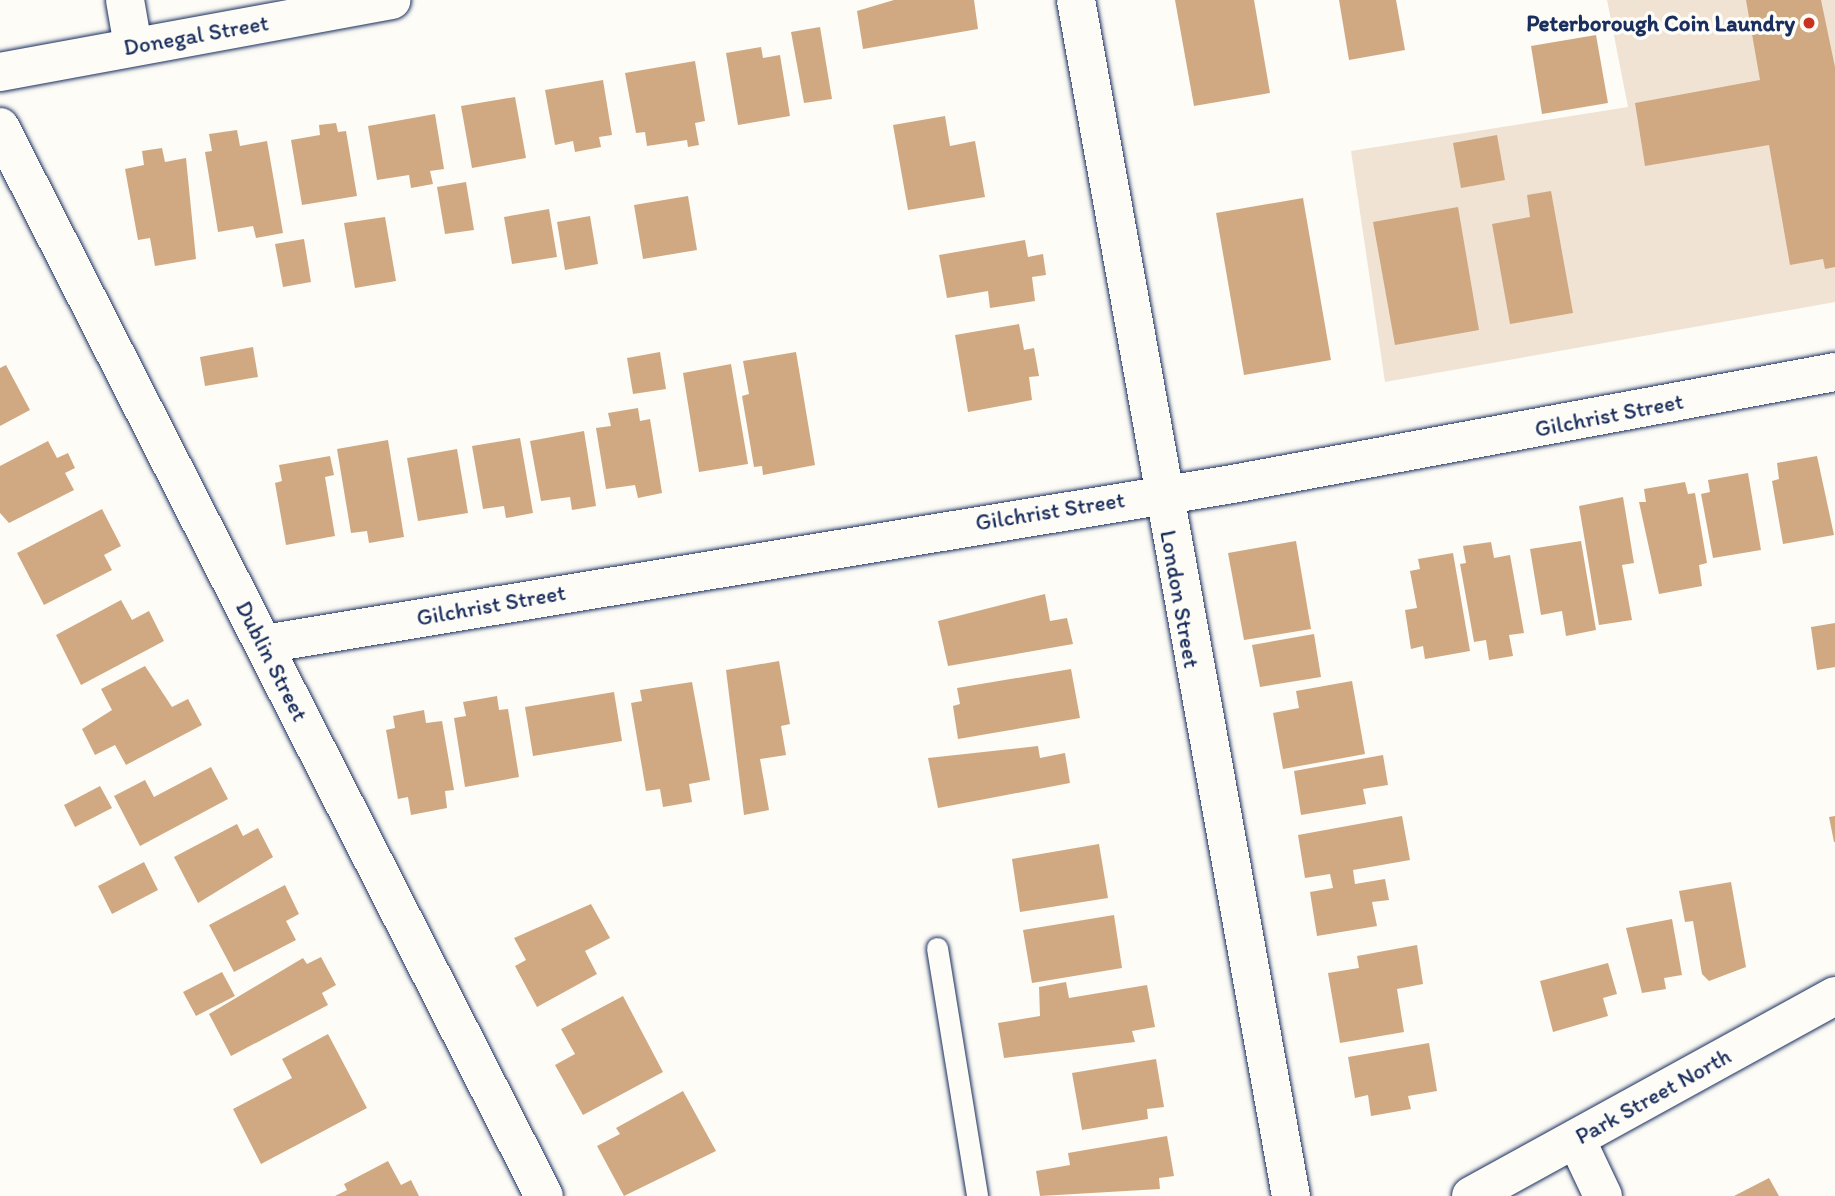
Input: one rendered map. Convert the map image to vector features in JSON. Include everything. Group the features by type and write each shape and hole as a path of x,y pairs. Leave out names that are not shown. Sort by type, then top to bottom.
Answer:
{"street":[{"path":"125,0 133,46"},
{"name":"Donegal Street","path":"0,72 391,0"},
{"name":"London Street","path":"1076,0 1161,496 1291,1196"},
{"name":"Dublin Street","path":"0,127 544,1196"},
{"name":"Gilchrist Street","path":"264,644 1161,496 1835,373"},
{"name":"Park Street North","path":"1471,1196 1835,996"},
{"path":"1576,1139 1603,1196"}],"lane":[{"path":"937,948 977,1196"}],"shaded area":[{"path":"1607,0 1835,0 1835,302 1385,382 1351,151 1628,107"}],"building":[{"path":"894,0 974,0 978,29 863,49 857,11"},
{"path":"1175,0 1254,0 1270,93 1194,106"},
{"path":"1339,0 1396,0 1405,50 1349,60"},
{"path":"1746,0 1821,0 1835,67 1835,267 1825,269 1823,259 1790,265 1769,145 1645,166 1635,103 1760,80"},
{"path":"820,27 832,99 804,103 791,32"},
{"path":"1596,35 1608,103 1542,114 1531,46"},
{"path":"761,47 763,58 780,55 790,116 738,125 726,53"},
{"path":"695,61 705,121 695,123 699,145 688,147 687,140 647,146 645,132 636,133 625,73"},
{"path":"603,80 612,135 599,137 601,147 575,152 573,141 555,145 545,90"},
{"path":"515,97 526,158 472,168 461,106"},
{"path":"435,114 444,169 430,171 433,184 411,188 409,175 377,180 368,126"},
{"path":"945,116 950,146 975,141 985,197 908,210 893,125"},
{"path":"336,123 338,132 346,131 357,196 302,205 291,140 320,135 319,125"},
{"path":"237,130 240,146 267,141 283,233 256,238 253,226 218,232 205,152 212,151 209,134"},
{"path":"1497,135 1505,180 1461,188 1453,143"},
{"path":"162,148 165,162 186,158 196,259 155,266 150,238 138,240 125,169 144,165 142,151"},
{"path":"466,182 474,230 445,234 437,187"},
{"path":"1551,191 1573,313 1510,324 1492,224 1530,217 1527,195"},
{"path":"688,196 697,250 643,259 634,205"},
{"path":"1303,198 1331,360 1244,375 1216,213"},
{"path":"1458,207 1479,330 1395,345 1373,222"},
{"path":"549,209 557,257 512,264 504,217"},
{"path":"590,216 598,264 565,270 557,222"},
{"path":"385,217 396,281 355,288 344,223"},
{"path":"304,239 311,282 283,287 275,244"},
{"path":"1025,240 1028,257 1043,254 1046,275 1032,277 1035,301 990,308 988,291 947,298 939,255"},
{"path":"1019,324 1024,350 1034,348 1039,376 1029,377 1032,400 968,412 955,335"},
{"path":"253,347 258,377 205,386 200,357"},
{"path":"660,352 666,389 633,394 627,358"},
{"path":"796,352 815,465 763,475 762,466 754,467 742,396 749,394 743,361"},
{"path":"731,364 748,464 699,472 683,373"},
{"path":"6,365 30,410 0,426 0,368"},
{"path":"638,408 640,421 650,419 662,493 638,498 635,485 606,489 596,428 611,426 608,413"},
{"path":"584,431 596,506 572,510 570,497 541,501 530,441"},
{"path":"520,438 533,513 506,518 504,506 483,509 472,446"},
{"path":"388,440 404,537 369,543 367,531 351,533 337,449"},
{"path":"48,441 57,458 68,453 75,468 65,473 74,490 9,523 0,513 0,466"},
{"path":"457,449 468,513 418,521 407,458"},
{"path":"330,456 334,475 325,477 335,536 286,545 275,483 282,481 279,465"},
{"path":"1817,456 1834,535 1783,544 1772,481 1779,479 1777,463"},
{"path":"1748,473 1761,550 1713,558 1701,494 1710,492 1708,480"},
{"path":"1685,482 1688,494 1695,493 1707,563 1699,565 1702,586 1659,594 1639,502 1646,502 1644,489"},
{"path":"1623,497 1634,563 1622,565 1632,620 1599,625 1579,506"},
{"path":"102,509 121,546 104,555 112,570 44,605 17,553"},
{"path":"1296,541 1311,629 1244,640 1228,553"},
{"path":"1581,541 1596,630 1566,636 1562,611 1541,615 1530,549"},
{"path":"1491,542 1494,558 1510,555 1524,633 1509,635 1513,656 1489,660 1486,640 1474,642 1460,564 1466,563 1463,546"},
{"path":"1453,553 1470,651 1425,659 1423,646 1411,649 1405,610 1417,608 1410,571 1420,569 1418,559"},
{"path":"1045,594 1050,621 1067,618 1073,644 948,666 938,621"},
{"path":"121,600 132,620 149,611 164,641 81,685 56,635"},
{"path":"1835,623 1835,667 1817,670 1811,627"},
{"path":"1314,634 1321,677 1260,687 1252,645"},
{"path":"779,661 790,724 781,726 786,755 760,759 769,810 744,815 726,670"},
{"path":"145,666 172,707 188,699 202,725 126,765 115,745 95,755 82,729 112,710 101,689"},
{"path":"1071,669 1080,718 958,739 953,706 960,704 957,688"},
{"path":"1352,681 1365,754 1283,769 1273,713 1299,708 1296,691"},
{"path":"692,682 710,780 689,784 692,802 663,807 660,789 646,791 631,703 642,701 640,690"},
{"path":"614,692 622,741 533,756 525,707"},
{"path":"497,696 499,710 508,709 519,777 465,787 454,718 466,716 463,702"},
{"path":"424,710 426,723 442,721 454,790 445,791 447,808 411,815 408,797 398,799 386,730 395,728 393,716"},
{"path":"1038,746 1040,758 1065,753 1070,783 938,808 928,758"},
{"path":"1383,755 1388,785 1363,789 1366,804 1301,815 1294,771"},
{"path":"211,767 228,799 140,846 114,796 145,780 154,797"},
{"path":"100,786 112,808 75,827 64,805"},
{"path":"1402,816 1410,860 1353,870 1355,884 1385,879 1389,900 1372,902 1377,926 1317,936 1310,892 1333,888 1330,874 1305,878 1298,835"},
{"path":"1835,816 1835,842 1834,842 1829,817"},
{"path":"237,824 243,836 258,828 273,857 198,903 174,857"},
{"path":"1099,844 1108,898 1020,912 1012,859"},
{"path":"144,862 158,890 112,914 98,886"},
{"path":"1731,882 1746,967 1709,981 1702,974 1693,921 1685,922 1679,891"},
{"path":"285,885 299,914 286,921 296,940 234,972 209,925"},
{"path":"591,904 610,938 585,951 597,974 537,1007 515,966 526,960 514,938"},
{"path":"1114,915 1122,968 1032,983 1023,930"},
{"path":"1672,919 1682,975 1664,978 1666,989 1642,993 1626,928"},
{"path":"1417,945 1423,984 1397,989 1404,1032 1340,1043 1328,973 1359,968 1357,956"},
{"path":"321,957 336,985 322,993 328,1005 231,1056 209,1014 303,958 307,964"},
{"path":"1608,963 1617,994 1603,998 1608,1016 1553,1032 1540,981"},
{"path":"222,972 235,996 196,1016 183,992"},
{"path":"1066,982 1069,998 1147,985 1155,1027 1132,1031 1135,1042 1004,1058 998,1023 1040,1016 1039,987"},
{"path":"623,996 663,1072 583,1115 555,1065 575,1054 561,1029"},
{"path":"328,1034 367,1108 261,1164 233,1109 292,1078 282,1059"},
{"path":"1429,1043 1437,1091 1408,1096 1411,1109 1371,1116 1368,1095 1355,1098 1348,1057"},
{"path":"1156,1059 1164,1107 1147,1109 1148,1119 1082,1130 1072,1073"},
{"path":"683,1091 716,1151 624,1196 597,1146 620,1134 616,1128"},
{"path":"1167,1136 1174,1176 1159,1178 1160,1189 1040,1196 1036,1171 1070,1165 1068,1153"},
{"path":"388,1161 401,1185 411,1180 419,1196 335,1196 347,1190 344,1184"},
{"path":"1769,1178 1779,1196 1734,1196"}],"place":[{"name":"Peterborough Coin Laundry","path":"1809,23"}]}
